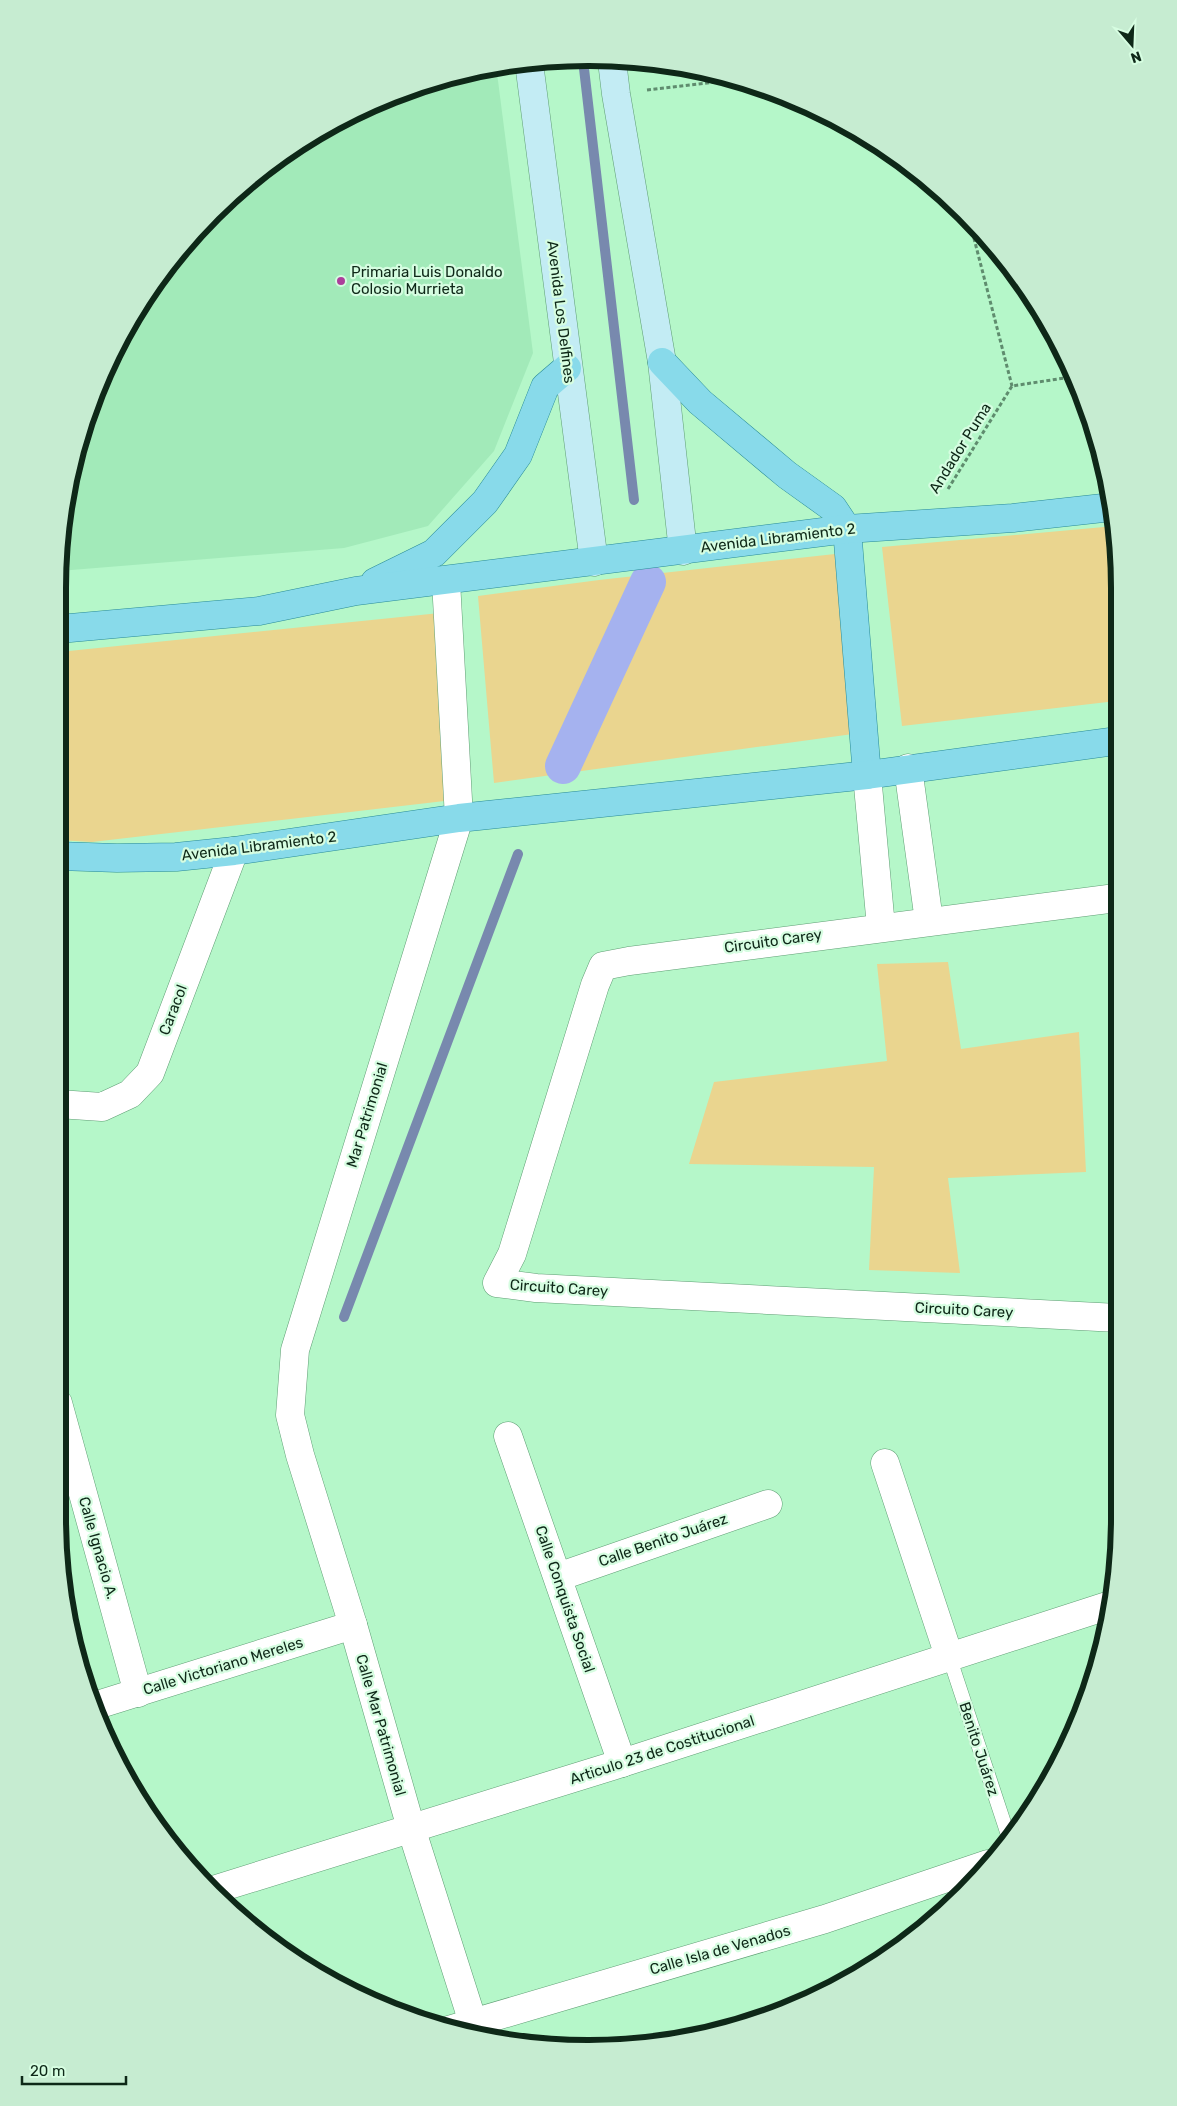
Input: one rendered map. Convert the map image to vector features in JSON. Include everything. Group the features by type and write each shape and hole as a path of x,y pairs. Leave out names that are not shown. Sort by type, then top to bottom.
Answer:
{"main road":[{"path":"662,362 700,402 787,475 834,508 847,529 867,775"},
{"path":"356,591 434,553 485,502 518,455 545,387 567,368"},
{"name":"Avenida Libramiento 2","path":"66,628 259,611 356,591 847,529 1013,518 1104,508"},
{"name":"Avenida Libramiento 2","path":"66,856 176,857 234,851 459,818 867,775 1111,741"}],"street":[{"path":"613,67 662,362 683,551"},
{"name":"Avenida Los Delfines","path":"531,70 567,368 594,562"},
{"path":"446,580 459,818"},
{"path":"908,768 929,922"},
{"path":"867,775 882,927 1111,899"},
{"name":"Mar Patrimonial","path":"290,1415 295,1350 459,818"},
{"name":"Caracol","path":"66,1104 102,1106 130,1094 150,1073 234,851"},
{"name":"Circuito Carey","path":"882,927 604,966 595,985 512,1254 497,1284 536,1288 1111,1318"},
{"name":"Calle Mar Patrimonial","path":"290,1415 300,1455 353,1625 466,2025"},
{"name":"Calle Ignacio A.","path":"66,1432 138,1693"},
{"name":"Calle Conquista Social","path":"508,1436 622,1763"},
{"path":"885,1463 949,1656"},
{"name":"Calle Benito Juárez","path":"558,1577 768,1504"},
{"name":"Articulo 23 de Costitucional","path":"220,1888 622,1763 1103,1607"},
{"name":"Calle Victoriano Mereles","path":"101,1704 353,1625"},
{"name":"Calle Isla de Venados","path":"474,2027 825,1919 975,1868"}],"lane":[{"name":"Benito Juárez","path":"949,1656 1006,1830"}],"path":[{"path":"616,94 716,82"},
{"path":"973,236 1012,386 1066,378"},
{"name":"Andador Puma","path":"927,523 1012,386"}],"shaded area":[{"name":"Primaria Luis Donaldo Colosio Murrieta","path":"497,74 533,353 494,451 428,526 344,548 67,570 76,487 84,453 106,389 136,327 154,298 196,244 244,196 298,154 327,136 389,106 421,94 453,84"},
{"path":"1107,527 1111,588 1111,702 902,726 882,547"},
{"path":"835,554 860,733 494,783 478,596 599,580"},
{"path":"440,613 453,800 92,842 66,840 66,651"},
{"path":"948,962 961,1049 1079,1032 1086,1172 948,1178 960,1273 869,1270 874,1167 689,1164 714,1082 887,1061 877,964"}],"waterway":[{"path":"584,66 634,500"},
{"path":"563,766 648,582"},
{"path":"344,1317 518,854"}],"place":[{"name":"Primaria Luis Donaldo Colosio Murrieta","path":"341,281"}]}
